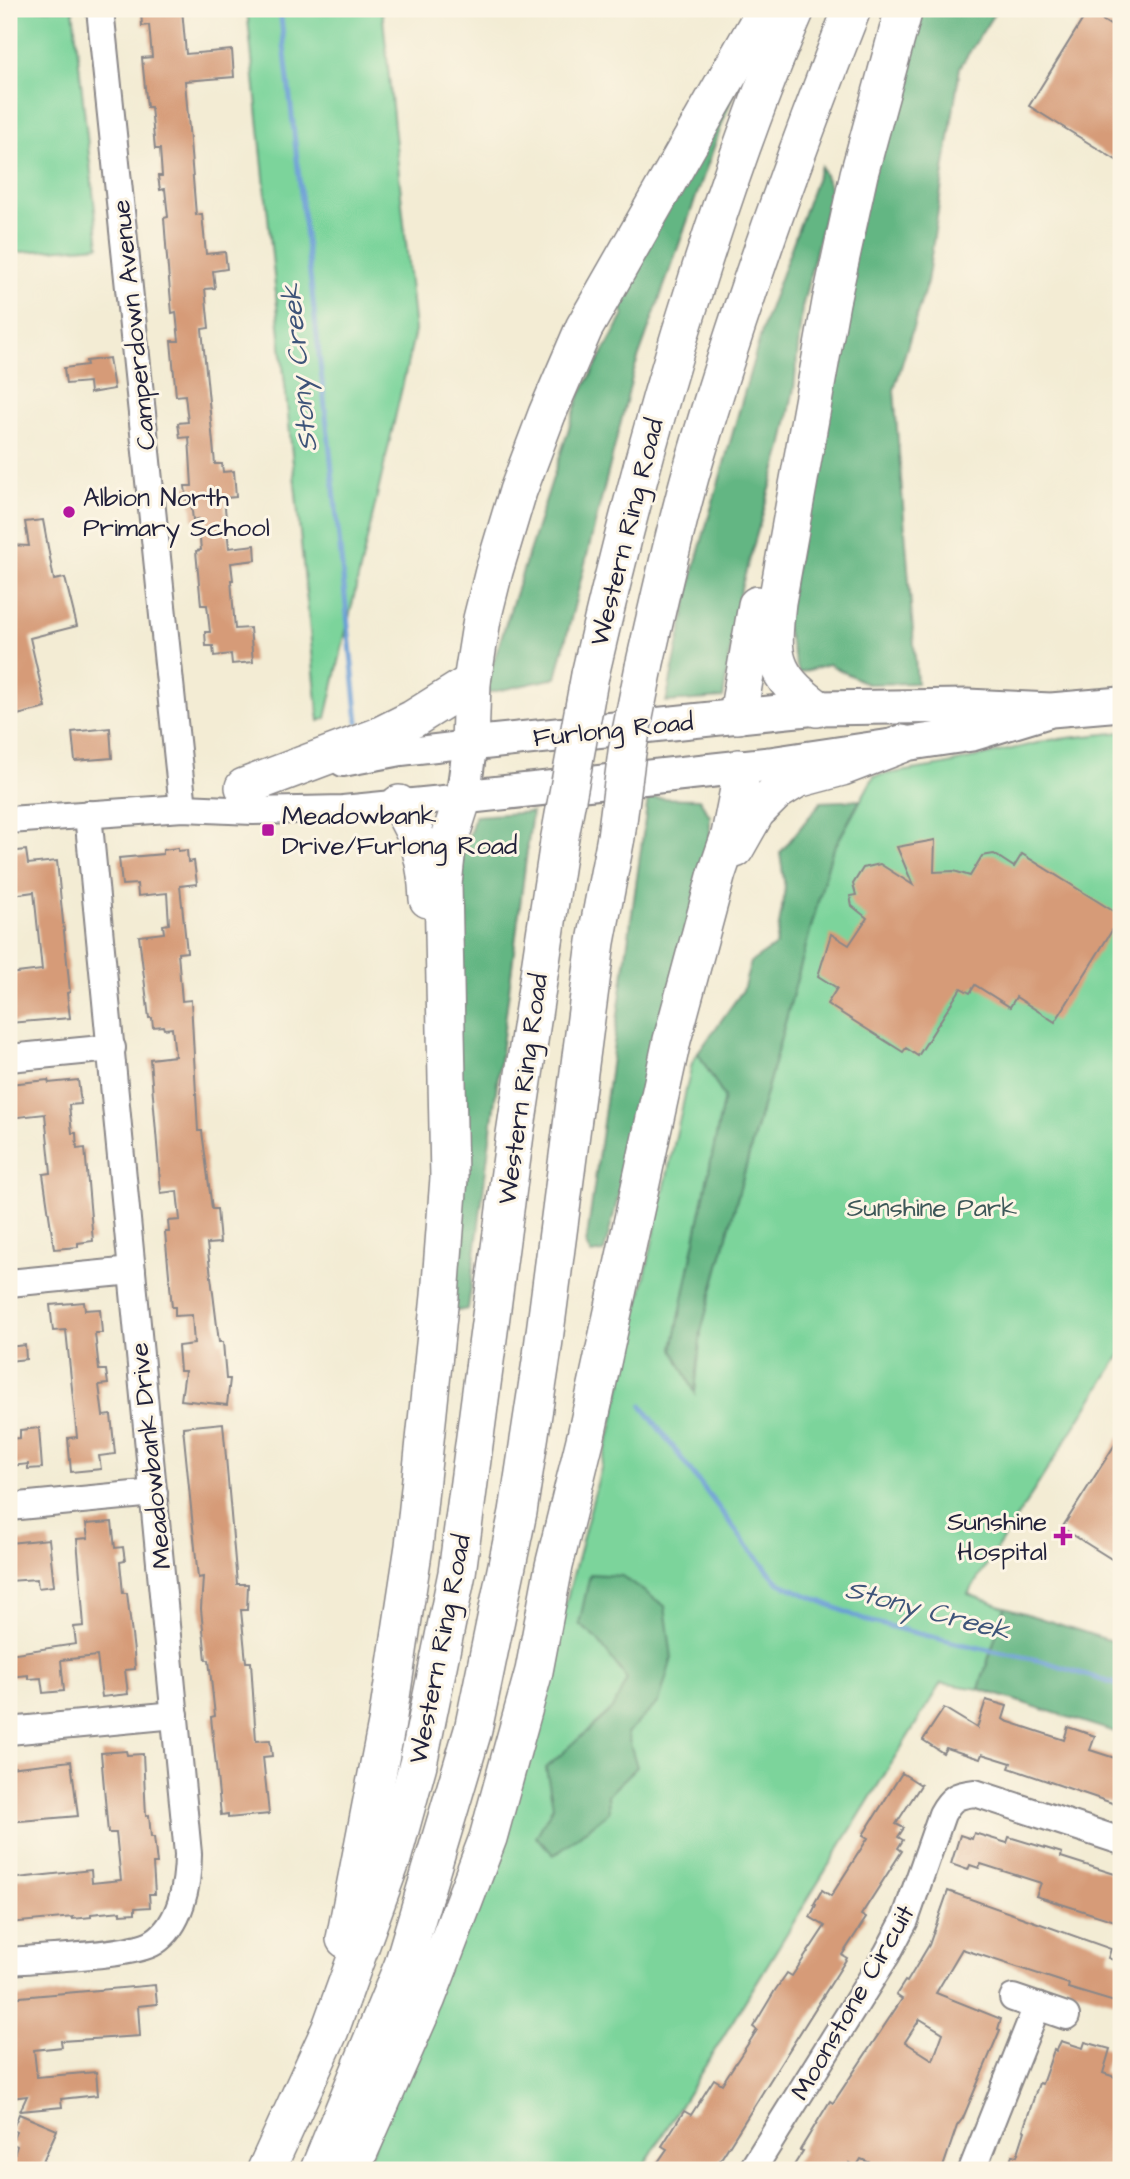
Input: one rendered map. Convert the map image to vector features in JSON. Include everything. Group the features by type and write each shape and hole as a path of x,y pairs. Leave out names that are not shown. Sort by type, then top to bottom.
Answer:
{"highway":[{"path":"470,744 472,682 491,583 518,491 547,414 578,341 766,9"},
{"name":"Western Ring Road","path":"267,2170 330,2030 392,1859 418,1764 457,1573 514,1134 559,842 590,675 623,531 673,355 745,137 796,9"},
{"name":"Western Ring Road","path":"319,2170 403,1965 473,1730 518,1512 542,1355 596,942 616,837 627,752 644,667 682,508 722,370 796,154 852,9"},
{"path":"817,708 801,696 783,676 775,656 773,641 777,602 831,302 859,174 904,9"},
{"path":"738,715 765,563 805,450"},
{"path":"244,787 377,737 413,719 472,682"},
{"path":"711,901 742,835 756,812 775,792 805,777 842,767 902,744"},
{"path":"351,2170 426,1998 488,1839 538,1658 554,1566 586,1436 669,1053 732,825 740,784 739,768"},
{"path":"330,2030 348,1914 387,1723 414,1546 440,1296 449,1178 443,884 447,847 463,796"},
{"path":"399,804 416,833 426,868 446,1084"}],"main road":[{"name":"Furlong Road","path":"470,744 817,708 967,706 1051,710 1121,704"},
{"name":"Furlong Road","path":"463,796 739,768 971,734 1051,710"},
{"path":"738,715 739,768"},
{"path":"463,796 470,744"}],"street":[{"name":"Camperdown Avenue","path":"100,9 183,808"},
{"name":"Furlong Road","path":"183,808 244,787 365,758 470,744"},
{"name":"Furlong Road","path":"9,820 183,808 297,811 399,804 463,796"},
{"name":"Meadowbank Drive","path":"9,1961 135,1950 154,1942 172,1922 184,1894 188,1874 88,814"},
{"path":"9,1058 112,1048"},
{"path":"9,1283 132,1271"},
{"path":"9,1507 154,1493"},
{"path":"9,1731 175,1715"},
{"name":"Moonstone Circuit","path":"752,2170 887,1954 905,1920 942,1814 950,1800 956,1795 975,1793 1121,1841"},
{"path":"972,2170 1025,2002 1066,2016"}],"green space":[{"path":"9,9 73,9 99,246 9,253"},
{"path":"247,9 382,9 415,331 326,718 319,721"},
{"path":"917,9 997,9 960,67 927,282 894,390 917,683 867,684 829,664 799,673 785,625 867,177"},
{"path":"742,69 634,370 556,678 483,694 579,397 624,315 616,298"},
{"path":"821,166 831,190 802,308 794,388 782,448 739,595 723,698 666,702 695,565 765,320"},
{"name":"Sunshine Park","path":"1121,732 1121,1354 968,1594 1005,1607 979,1689 941,1683 641,2170 365,2170 554,1648 611,1430 692,1063 698,1053 724,1097 673,1349 695,1391 701,1331 831,854 874,776 944,765 1050,740"},
{"path":"648,798 699,799 710,816 710,844 604,1252 591,1254 586,1245"},
{"path":"860,800 831,854 701,1331 695,1393 673,1349 724,1097 698,1053 743,990 751,962 776,945 785,888 780,853 821,802"},
{"path":"532,812 468,1309 458,1311 451,1306 454,886 475,816"},
{"path":"590,1574 622,1576 665,1606 672,1658 659,1702 627,1733 637,1767 608,1795 609,1812 554,1855 536,1837 553,1806 546,1768 613,1708 627,1679 596,1638 579,1624"},
{"path":"1005,1607 1121,1644 1121,1734 979,1689"}],"building":[{"path":"182,9 186,54 232,50 234,77 185,81 196,215 202,214 206,254 225,252 227,269 213,271 215,288 205,289 209,328 202,329 215,464 222,464 223,472 234,471 236,497 224,498 229,548 255,545 256,560 231,563 235,629 250,628 253,662 232,664 231,654 214,656 213,646 206,646 205,632 210,632 207,605 201,605 196,551 201,550 198,519 193,520 191,502 187,502 185,486 192,486 189,437 180,438 178,423 188,422 185,395 176,396 171,341 179,341 176,312 172,313 164,218 168,217 165,189 160,190 160,149 155,149 142,58 152,57 149,25 142,26 141,11"},
{"path":"1088,11 1121,32 1121,163 1029,106"},
{"path":"109,358 114,389 90,393 89,382 66,384 64,368"},
{"path":"43,520 54,580 65,578 77,626 30,638 46,708 9,717 9,545 29,546 25,522"},
{"path":"110,728 112,758 75,761 72,732"},
{"path":"935,840 934,872 954,871 970,876 982,856 994,854 1014,867 1022,854 1121,916 1055,1022 1016,997 1010,1007 975,985 970,993 961,988 918,1056 906,1048 903,1052 827,1004 837,988 818,976 831,934 849,945 867,918 852,906 850,896 856,895 853,884 863,868 880,864 913,885 897,847"},
{"path":"178,848 178,851 187,850 188,862 194,861 197,884 180,886 187,952 178,953 182,1001 191,1000 198,1131 202,1131 212,1209 217,1209 220,1243 207,1244 219,1342 223,1342 226,1379 230,1379 227,1405 181,1400 185,1371 180,1371 178,1346 194,1344 192,1315 175,1316 175,1307 172,1307 165,1232 169,1232 168,1221 180,1220 177,1191 161,1193 150,1059 175,1056 172,1028 153,1027 152,1018 149,1018 139,936 164,933 163,925 169,924 167,893 138,896 137,884 122,885 119,858 163,854 163,850"},
{"path":"26,850 28,864 57,861 70,992 67,993 70,1018 9,1023 9,974 42,970 34,892 12,895 9,852"},
{"path":"48,1080 49,1083 78,1080 81,1104 69,1105 77,1149 85,1148 93,1241 78,1243 78,1247 54,1249 43,1174 51,1173 45,1114 9,1118 9,1084"},
{"path":"84,1302 85,1310 100,1309 102,1333 95,1333 99,1370 106,1370 108,1384 99,1385 103,1416 111,1415 115,1454 99,1456 101,1469 71,1472 68,1438 77,1437 66,1330 53,1331 50,1305"},
{"path":"25,1345 26,1359 9,1361 9,1347"},
{"path":"223,1423 237,1584 248,1584 247,1610 241,1610 246,1662 251,1662 256,1741 270,1740 272,1756 263,1757 269,1814 228,1818 228,1814 221,1815 211,1717 215,1716 201,1609 203,1577 198,1578 183,1427"},
{"path":"39,1428 42,1468 28,1469 28,1464 11,1466 9,1439 20,1438 20,1430"},
{"path":"1121,1435 1121,1565 1062,1528"},
{"path":"112,1522 115,1548 123,1547 125,1561 120,1562 123,1593 127,1593 134,1652 135,1669 125,1670 128,1694 102,1697 97,1656 61,1660 64,1691 43,1693 41,1678 28,1679 28,1675 9,1677 9,1654 76,1644 74,1627 84,1626 77,1539 88,1538 86,1524"},
{"path":"49,1539 54,1586 38,1588 37,1579 9,1581 9,1543"},
{"path":"986,1700 1007,1706 1003,1719 1006,1721 1064,1740 1068,1727 1095,1736 1090,1750 1121,1760 1121,1806 1009,1768 1011,1763 982,1754 980,1759 946,1748 943,1753 923,1740 944,1708 977,1728"},
{"path":"126,1751 127,1755 143,1754 146,1816 149,1815 157,1864 153,1864 155,1894 149,1894 150,1907 135,1908 135,1913 121,1914 121,1911 73,1919 9,1923 9,1879 91,1870 92,1883 121,1880 116,1833 108,1833 101,1753"},
{"path":"71,1761 78,1816 9,1822 9,1768"},
{"path":"902,1773 921,1785 896,1824 904,1828 898,1837 903,1840 898,1848 902,1851 861,1915 866,1918 842,1955 847,1958 714,2170 664,2170 656,2165 667,2149 662,2146 684,2111 691,2115 714,2079 722,2084 757,2030 753,2027 774,1992 787,1973 792,1976 825,1926 810,1917 816,1905 814,1904 822,1890 831,1896 868,1838 863,1835"},
{"path":"974,1833 1007,1843 1009,1837 1062,1853 1061,1857 1121,1876 1121,1923 1036,1896 1041,1883 981,1864 979,1868 970,1865 968,1870 951,1864 960,1835 972,1839"},
{"path":"948,1891 1111,1949 1108,1958 1121,1963 1121,2004 1068,1988 1069,1984 962,1949 936,1993 1001,2019 1000,2030 963,2118 957,2126 942,2170 887,2170 861,2159 856,2167 850,2163 846,2170 791,2170 830,2101 833,2103 902,1999 896,1995 929,1945","holes":["920,2019 943,2033 933,2060 905,2042"]},
{"path":"155,1985 157,2004 138,2006 140,2036 61,2041 62,2047 34,2050 37,2077 96,2072 98,2095 61,2099 62,2107 20,2111 27,2096 11,2098 9,1998"},
{"path":"1061,2041 1083,2048 1085,2042 1110,2049 1103,2073 1121,2079 1121,2170 1007,2170 1012,2155 1017,2156 1039,2083 1042,2084 1054,2050 1056,2051"},
{"path":"19,2114 57,2130 39,2170 9,2170 17,2146 11,2143 16,2132 12,2130"}],"waterway":[{"name":"Stony Creek","path":"280,9 358,722"},
{"name":"Stony Creek","path":"642,1406 749,1548 779,1583 864,1620 1042,1661 1121,1686"}],"place":[{"name":"Albion North Primary School","path":"69,512"},
{"name":"Meadowbank Drive/Furlong Road","path":"268,830"},
{"name":"Sunshine Hospital","path":"1063,1536"}]}
